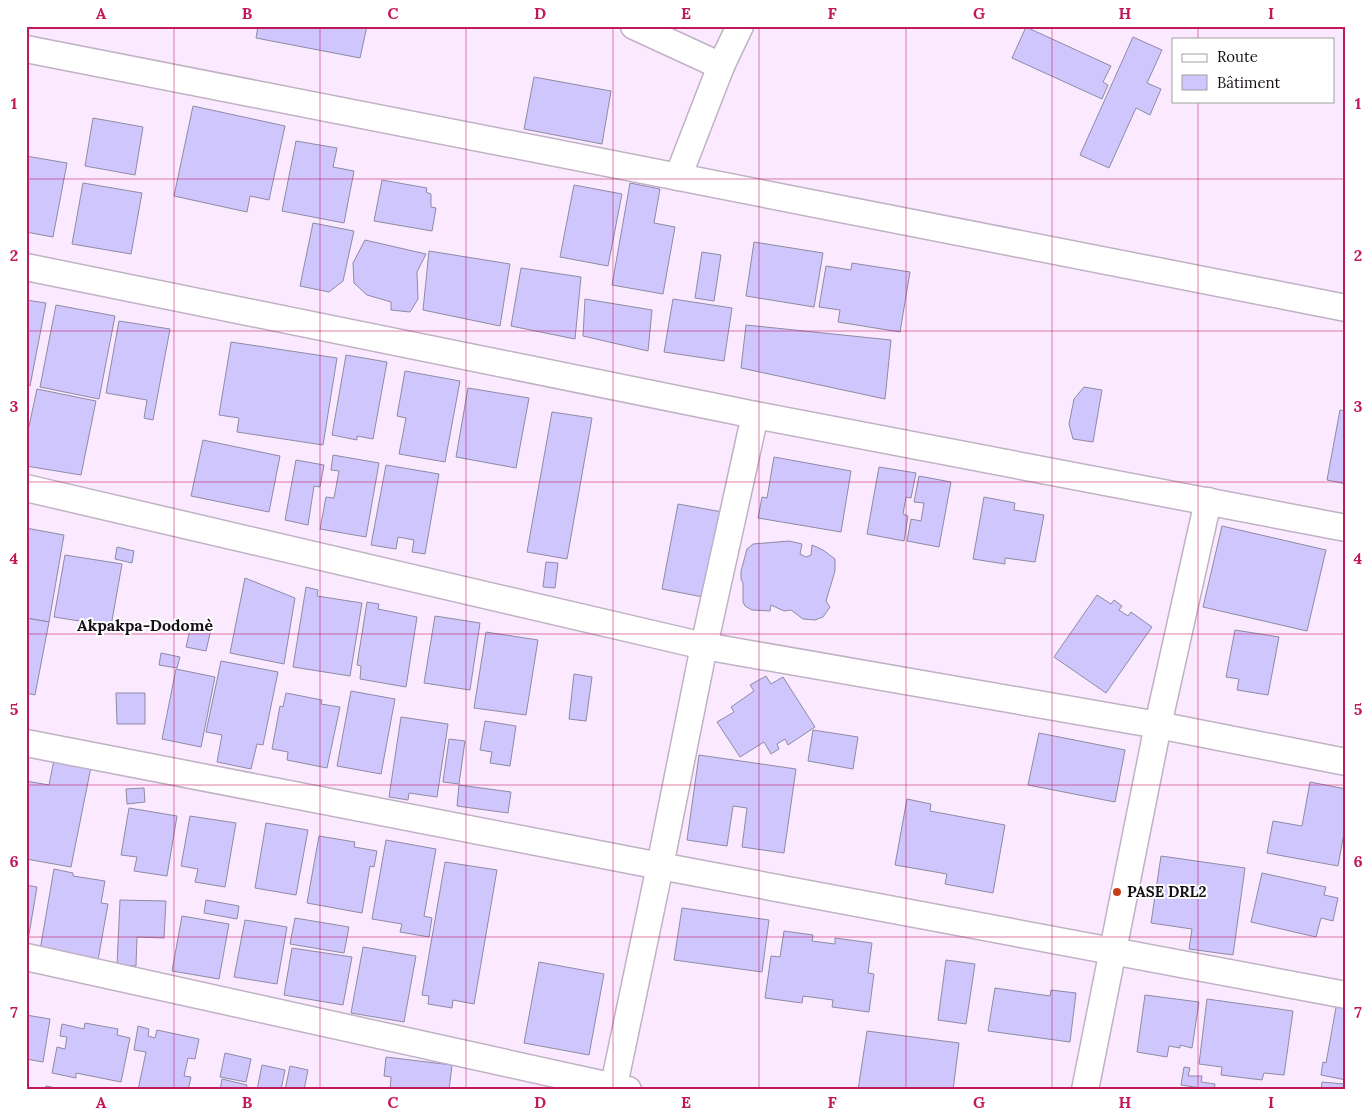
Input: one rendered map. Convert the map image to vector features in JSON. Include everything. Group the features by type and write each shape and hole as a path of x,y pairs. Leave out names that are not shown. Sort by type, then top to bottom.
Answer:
{"street":[{"path":"634,26 721,66"},
{"path":"678,177 721,66 740,26"},
{"path":"26,49 1346,308"},
{"path":"26,267 756,415 1346,528"},
{"path":"26,957 618,1089 704,646 756,415"},
{"path":"26,488 704,646 1158,724 1346,762"},
{"path":"1085,1090 1158,724 1208,501"},
{"path":"26,743 660,866 1346,995"}],"building":[{"path":"258,26 367,26 360,58 256,38"},
{"path":"1026,27 1111,66 1103,82 1108,85 1102,99 1012,58"},
{"path":"1133,37 1162,50 1147,83 1161,89 1150,115 1136,108 1109,168 1080,155"},
{"path":"534,77 611,91 602,144 524,129"},
{"path":"193,106 285,126 269,200 250,196 247,212 174,196"},
{"path":"93,118 143,127 135,175 85,166"},
{"path":"296,141 337,148 333,167 354,171 344,223 282,211"},
{"path":"26,156 67,163 53,237 26,232"},
{"path":"382,180 427,188 426,192 431,194 431,207 436,208 432,231 374,221"},
{"path":"83,183 142,193 131,254 72,244"},
{"path":"630,183 660,189 654,223 675,227 663,294 612,285"},
{"path":"574,185 622,194 608,266 560,257"},
{"path":"313,223 354,231 343,281 329,292 300,286"},
{"path":"365,240 426,254 417,272 418,299 410,312 391,310 391,302 367,295 354,283 353,263"},
{"path":"754,242 823,253 814,307 746,296"},
{"path":"429,251 510,264 500,326 423,310"},
{"path":"702,252 721,255 714,301 695,298"},
{"path":"852,263 910,272 900,332 838,322 840,310 819,307 826,266 851,270"},
{"path":"521,268 581,277 575,339 511,326"},
{"path":"585,299 652,310 648,351 583,336"},
{"path":"673,299 732,308 724,361 664,352"},
{"path":"26,300 46,303 30,386 26,385"},
{"path":"56,305 115,316 99,399 40,387"},
{"path":"119,321 170,329 153,420 144,418 147,400 106,393"},
{"path":"746,325 891,340 885,399 741,368"},
{"path":"231,342 337,358 323,445 237,432 239,418 219,415"},
{"path":"346,355 387,362 373,439 357,436 357,440 332,435"},
{"path":"405,371 460,381 445,462 399,454 406,418 397,416"},
{"path":"1084,387 1102,390 1093,442 1073,439 1069,424 1074,399"},
{"path":"468,388 529,398 516,468 456,457"},
{"path":"37,389 96,401 81,475 26,466 26,440"},
{"path":"1340,410 1346,411 1346,484 1327,480"},
{"path":"552,412 592,418 567,559 527,552"},
{"path":"203,440 280,456 269,512 191,496"},
{"path":"333,455 379,463 366,537 320,529 326,497 334,498 339,471 331,470"},
{"path":"774,457 851,471 841,532 758,518 762,497 767,498"},
{"path":"296,460 324,465 320,487 314,486 308,525 285,520"},
{"path":"386,465 439,474 425,554 412,552 414,540 398,537 396,549 371,545"},
{"path":"879,467 916,473 911,498 906,497 903,514 908,516 904,541 867,534"},
{"path":"919,476 951,482 939,547 907,541 911,519 921,521 924,503 914,502"},
{"path":"984,497 1015,503 1014,510 1044,515 1035,562 1005,558 1005,564 973,559"},
{"path":"678,504 728,513 713,599 662,589"},
{"path":"1222,526 1326,550 1307,631 1203,607"},
{"path":"26,528 64,535 49,622 26,618"},
{"path":"789,541 802,544 800,554 806,557 811,555 812,545 835,559 835,571 826,601 830,607 823,617 815,620 803,619 791,610 784,611 771,605 770,611 752,610 745,606 743,602 741,571 747,549 753,544"},
{"path":"117,547 134,551 132,563 115,559"},
{"path":"65,555 122,564 111,626 54,617"},
{"path":"546,562 558,563 555,588 543,587"},
{"path":"245,578 295,598 284,664 230,653"},
{"path":"306,587 318,590 317,596 362,603 350,676 293,667"},
{"path":"1097,595 1111,604 1114,600 1122,606 1119,610 1128,616 1131,612 1152,627 1106,693 1054,657"},
{"path":"367,602 379,604 378,609 417,617 406,687 360,679 361,666 357,665"},
{"path":"435,616 480,623 470,690 424,683"},
{"path":"26,618 49,622 35,695 26,693"},
{"path":"192,621 212,625 206,651 186,647"},
{"path":"1235,630 1279,637 1268,695 1237,690 1239,679 1226,677"},
{"path":"486,632 538,640 526,715 474,708"},
{"path":"161,653 180,657 177,668 159,665"},
{"path":"221,661 278,672 263,745 257,744 251,769 217,762 222,735 206,732"},
{"path":"176,669 215,677 201,747 162,739"},
{"path":"574,674 592,677 586,721 569,719"},
{"path":"766,676 771,684 783,677 815,727 788,745 785,739 777,744 779,749 771,754 764,742 740,757 717,722 734,712 731,707 754,691 750,685"},
{"path":"351,691 395,699 381,774 337,766"},
{"path":"116,693 145,693 145,724 117,724"},
{"path":"286,693 322,700 321,704 340,707 327,768 287,760 288,752 272,749 280,706 283,707"},
{"path":"401,717 448,724 437,797 409,793 408,800 389,797"},
{"path":"485,721 516,726 510,766 490,763 492,752 480,750"},
{"path":"813,730 858,737 853,769 808,761"},
{"path":"1039,733 1125,750 1115,802 1028,785"},
{"path":"449,739 465,741 459,784 443,782"},
{"path":"699,755 796,769 784,853 742,847 747,808 733,806 727,846 687,840"},
{"path":"54,760 91,767 71,867 26,859 26,781 49,785"},
{"path":"1310,782 1346,789 1346,822 1338,866 1267,853 1273,821 1302,826"},
{"path":"459,785 511,792 508,813 457,806"},
{"path":"144,788 145,802 127,804 126,789"},
{"path":"907,799 931,804 930,811 1005,825 993,893 945,884 947,874 895,865"},
{"path":"129,808 177,816 167,876 134,871 137,857 121,855"},
{"path":"190,816 236,823 225,887 195,882 198,869 181,866"},
{"path":"266,823 308,830 296,895 255,888"},
{"path":"319,836 355,842 354,847 377,851 374,867 370,866 362,913 307,903"},
{"path":"386,840 436,849 424,916 432,918 429,937 400,932 402,924 372,919"},
{"path":"1161,856 1245,868 1233,955 1189,949 1192,929 1151,923"},
{"path":"445,862 497,870 474,1004 453,1000 452,1008 428,1004 429,996 422,995"},
{"path":"54,869 73,873 73,876 105,881 101,903 108,904 98,960 40,950"},
{"path":"1262,873 1326,887 1324,895 1338,898 1333,921 1321,918 1316,937 1251,922"},
{"path":"26,885 37,887 27,946 26,946"},
{"path":"120,900 166,901 164,938 137,937 136,966 117,965"},
{"path":"206,900 239,906 237,919 204,913"},
{"path":"682,908 769,920 762,972 674,960"},
{"path":"182,916 229,924 219,979 172,971"},
{"path":"295,918 349,927 344,953 290,944"},
{"path":"245,920 287,927 277,984 234,977"},
{"path":"784,931 813,935 812,941 835,944 835,938 872,943 868,973 874,974 869,1012 832,1007 833,1000 803,996 802,1003 765,998 771,956 780,957"},
{"path":"363,947 416,956 404,1022 351,1013"},
{"path":"292,948 352,957 343,1005 284,995"},
{"path":"946,960 975,964 966,1024 938,1020"},
{"path":"539,962 604,974 589,1055 524,1043"},
{"path":"995,988 1050,996 1051,990 1076,993 1070,1042 988,1031"},
{"path":"1145,995 1199,1002 1192,1048 1180,1045 1180,1048 1169,1046 1167,1057 1137,1052"},
{"path":"1207,999 1293,1011 1284,1075 1264,1073 1262,1080 1221,1075 1222,1067 1199,1064"},
{"path":"1337,1002 1346,1004 1346,1080 1321,1075 1323,1062 1326,1063"},
{"path":"26,1015 50,1019 43,1062 26,1059"},
{"path":"85,1023 118,1029 117,1035 130,1038 121,1082 76,1073 76,1078 52,1073 57,1047 65,1049 67,1037 60,1036 62,1024 84,1029"},
{"path":"138,1026 149,1029 148,1036 155,1038 157,1030 199,1039 195,1059 188,1058 184,1076 191,1077 188,1090 138,1090 146,1052 134,1050"},
{"path":"867,1031 959,1043 953,1090 858,1090"},
{"path":"225,1053 251,1059 246,1082 220,1077"},
{"path":"386,1057 452,1065 449,1090 390,1090 391,1077 384,1076"},
{"path":"262,1065 285,1070 281,1090 257,1090"},
{"path":"290,1066 308,1070 304,1090 285,1090"},
{"path":"1184,1067 1190,1068 1188,1076 1202,1076 1201,1082 1215,1084 1214,1090 1181,1085"},
{"path":"222,1079 247,1085 246,1090 220,1090"},
{"path":"1322,1082 1344,1084 1344,1090 1321,1090"},
{"path":"46,1086 66,1090 45,1090"}],"place":[{"name":"PASE DRL2","path":"1117,892"}],"district":[{"name":"Akpakpa-Dodomè","path":"145,625"}]}
